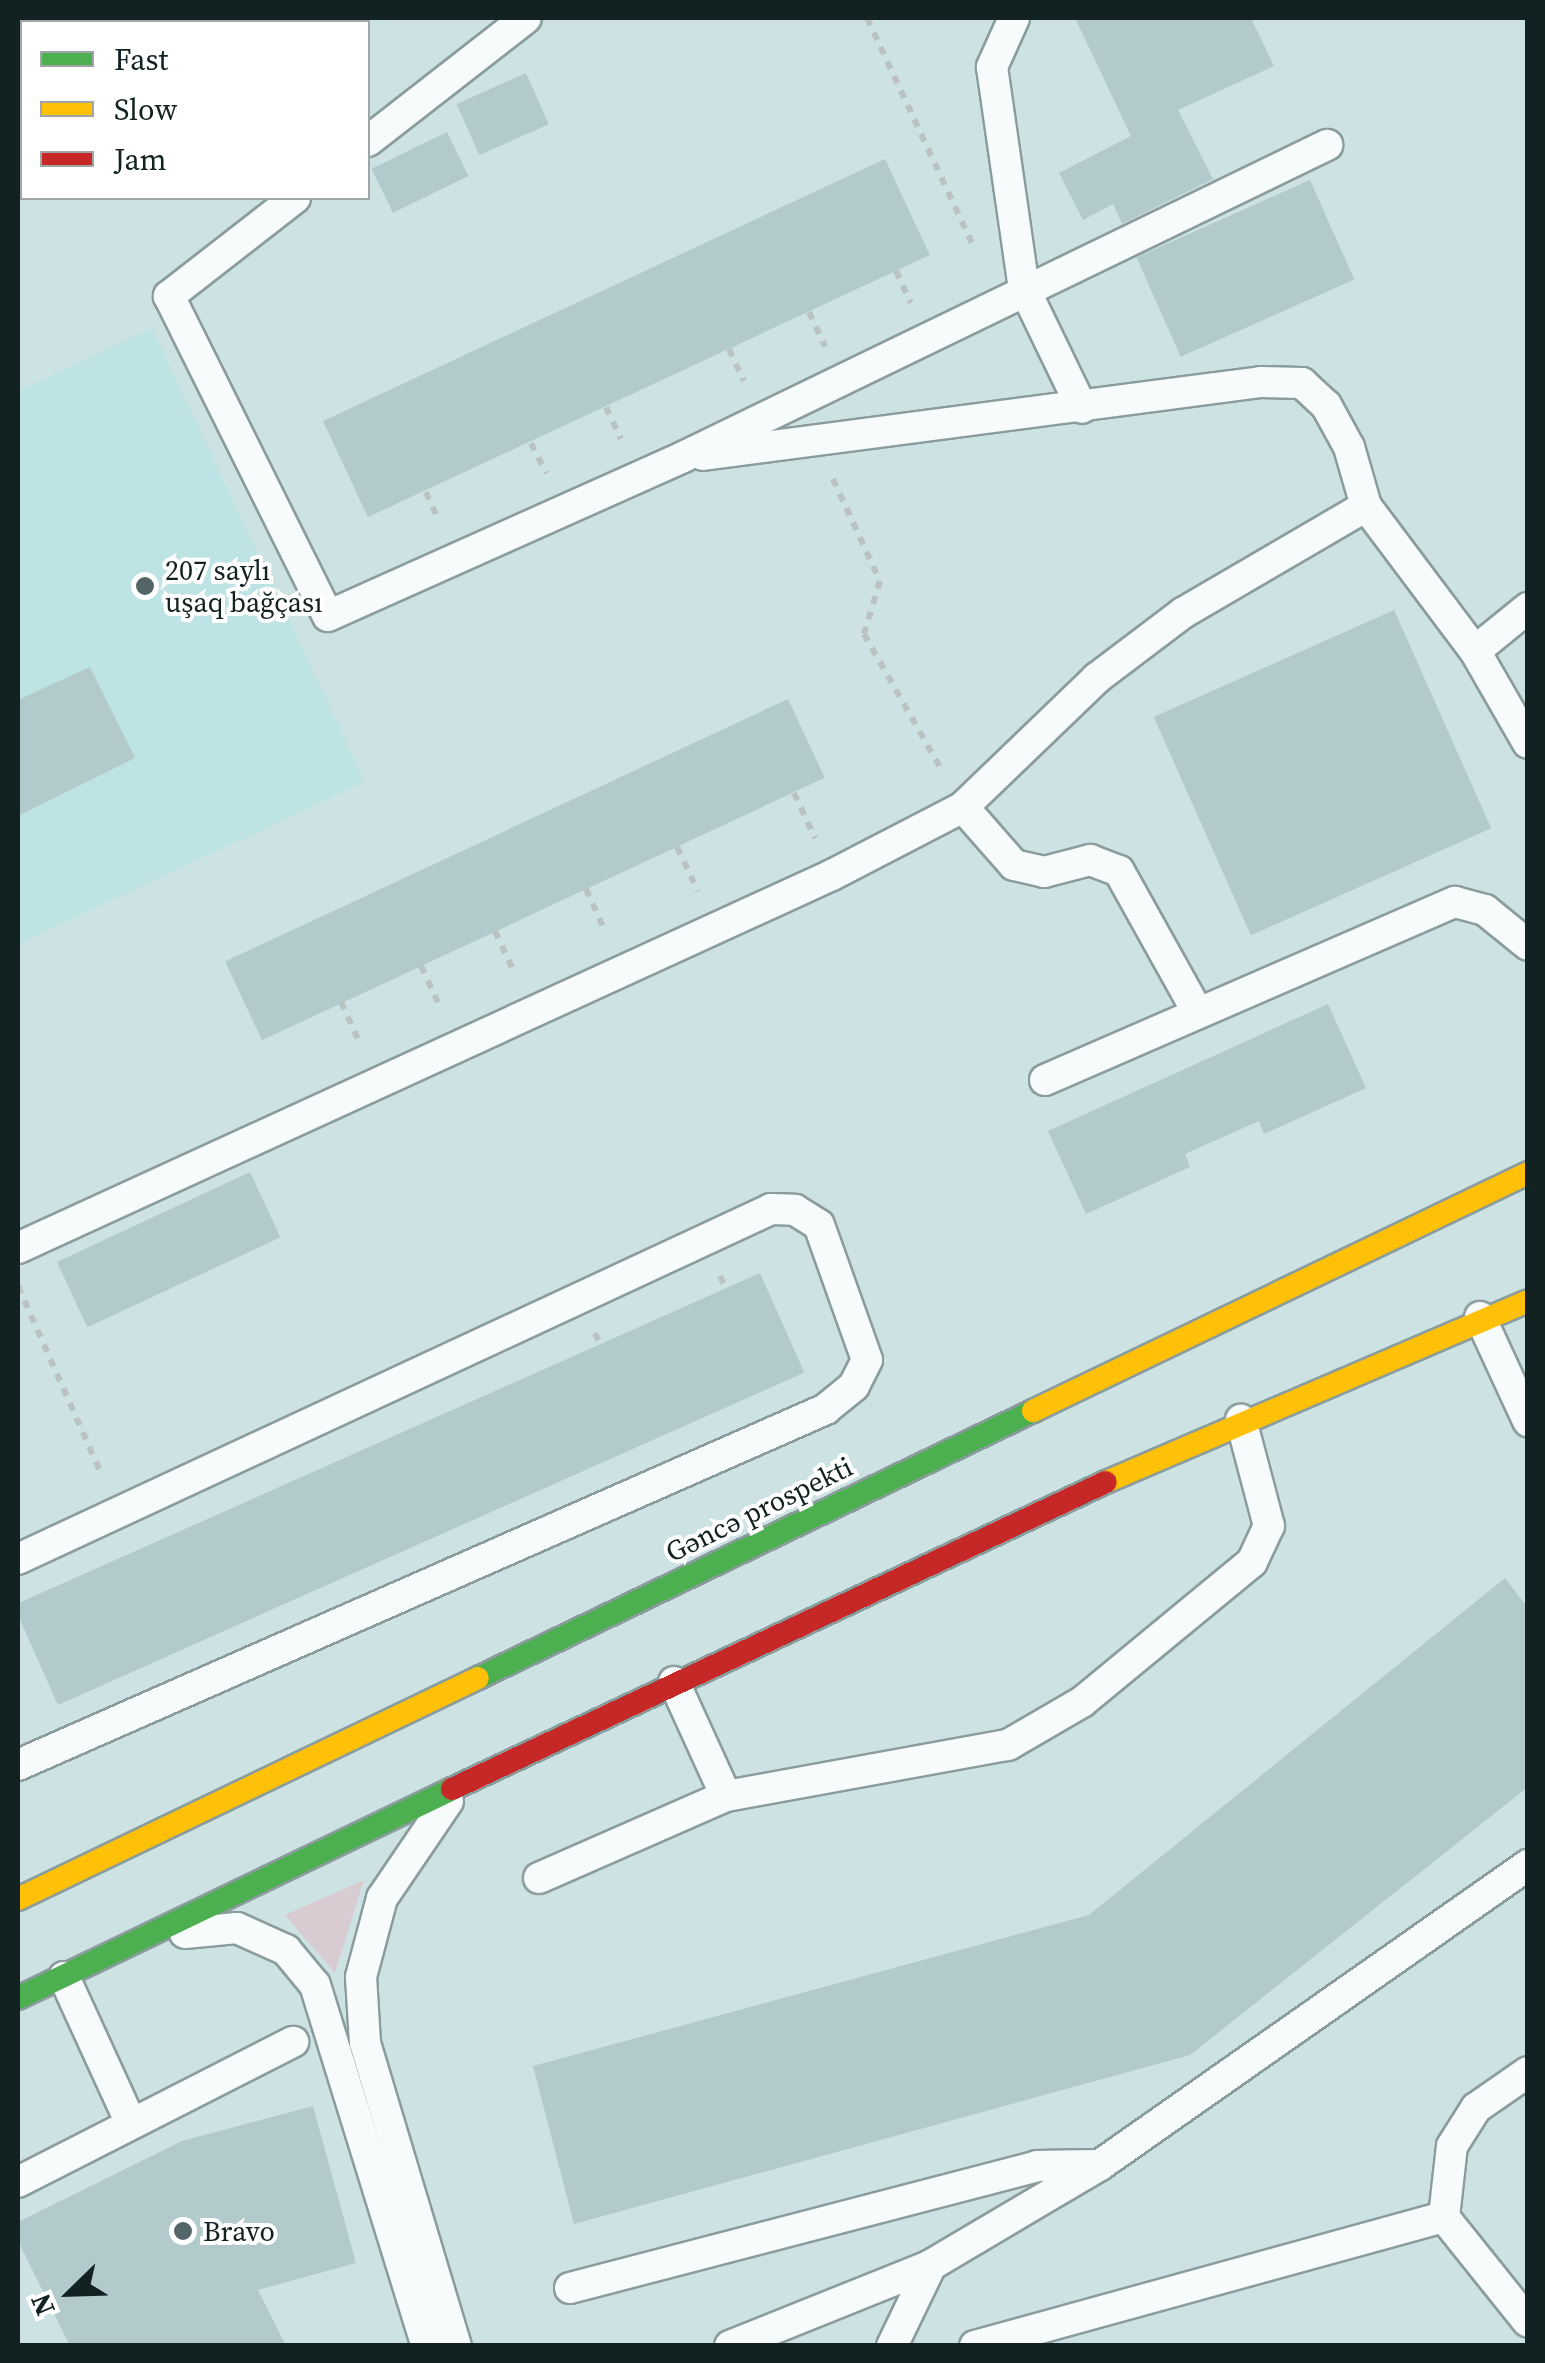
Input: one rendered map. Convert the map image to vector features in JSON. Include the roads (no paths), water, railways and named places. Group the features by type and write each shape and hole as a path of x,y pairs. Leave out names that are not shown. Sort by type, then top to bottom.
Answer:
{"main road":[{"name":"Gəncə prospekti","path":"18,1899 1528,1173"},
{"path":"18,1998 674,1682 1241,1420 1480,1317 1528,1301"}],"lane":[{"path":"370,139 526,18"},
{"path":"1014,18 992,67 1012,294 1082,408"},
{"path":"292,200 169,296 328,616 683,457 1012,294 1327,145"},
{"path":"683,457 1261,382 1302,383 1326,405 1349,447 1366,506 1475,651 1528,743"},
{"path":"18,1248 832,875 963,807 1097,678 1169,624 1366,506"},
{"path":"1475,651 1528,608"},
{"path":"963,807 1014,865 1044,872 1090,860 1120,871 1198,1013"},
{"path":"1045,1080 1455,902 1485,910 1528,945"},
{"path":"18,1558 771,1208 795,1210 819,1225 867,1360 854,1386 826,1409 18,1765"},
{"path":"1480,1317 1528,1421"},
{"path":"539,1878 726,1796 1008,1745 1082,1702 1252,1562 1270,1526 1241,1420"},
{"path":"674,1682 726,1796"},
{"path":"456,1790 382,1898 360,1977 365,2043 456,2346"},
{"path":"730,2346 932,2264 1100,2165 1528,1865"},
{"path":"152,1936 237,1928 286,1950 315,1985 428,2346"},
{"path":"64,1977 130,2121"},
{"path":"18,2182 130,2121 293,2042"},
{"path":"1528,2072 1476,2108 1452,2146 1444,2217 1528,2322"},
{"path":"570,2288 1036,2166 1100,2165"},
{"path":"975,2346 1444,2217"},
{"path":"892,2346 932,2264"}],"place":[{"name":"207 saylı uşaq bağçası","path":"145,586"},
{"name":"Bravo","path":"183,2231"}]}
